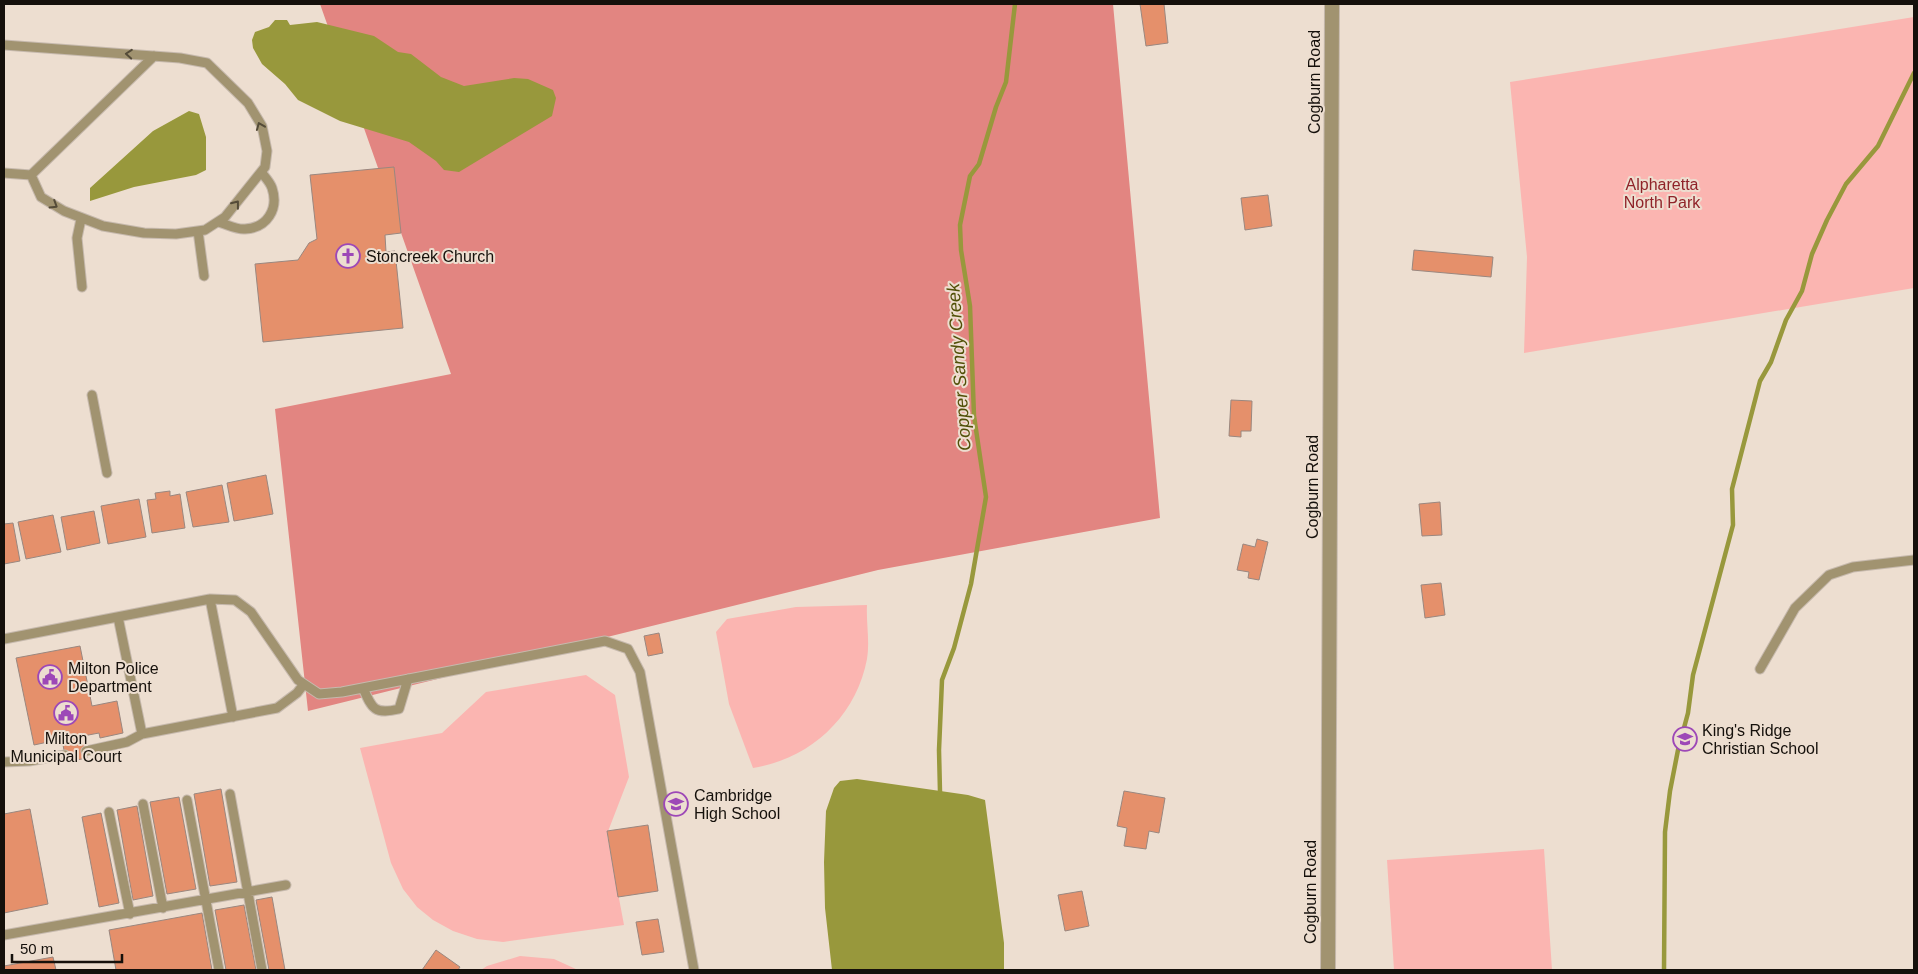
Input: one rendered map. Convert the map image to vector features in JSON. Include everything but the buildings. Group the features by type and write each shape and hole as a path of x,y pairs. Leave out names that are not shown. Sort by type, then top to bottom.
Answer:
{"street":[{"name":"Cogburn Road","path":"1328,970 1332,4"}],"lane":[{"path":"4,44 154,56 207,63 248,103 262,126 267,151 265,167 225,217 205,230 176,234 144,234 103,226 81,219 41,197 31,175"},
{"path":"31,175 154,56"},
{"path":"4,172 31,175"},
{"path":"218,222 242,230 254,228 265,221 274,209 274,198 272,186 261,172"},
{"path":"81,219 77,238 82,287"},
{"path":"198,231 204,276"},
{"path":"92,395 107,473"},
{"path":"1760,669 1795,608 1828,575 1853,567 1914,560"},
{"path":"210,600 233,717"},
{"path":"4,639 210,600 235,600 252,612 298,680 319,694 363,688 605,641 628,649 640,672 694,970"},
{"path":"118,617 142,734"},
{"path":"363,688 369,702 376,710 384,713 399,709 408,679"},
{"path":"86,750 127,742 142,734 277,708 297,693 304,684"},
{"path":"4,762 65,755"},
{"path":"230,794 262,970"},
{"path":"187,800 207,900 218,970"},
{"path":"143,804 163,908"},
{"path":"109,812 130,914"},
{"path":"4,935 286,885"}],"green space":[{"name":"Alpharetta North Park","path":"1914,17 1914,288 1524,353 1527,257 1510,82"},
{"path":"867,605 867,659 853,699 841,717 811,745 774,763 753,768 729,704 716,632 727,619 796,607"},
{"path":"586,675 615,695 629,777 607,834 624,925 503,942 477,939 453,931 433,920 417,907 403,889 391,863 360,748 442,733 486,692"},
{"path":"1544,849 1552,970 1394,970 1387,860"},
{"path":"520,956 554,959 578,970 481,970 487,966"}],"shaded area":[{"path":"320,4 1113,4 1160,518 878,570 308,711 275,409 451,374"},
{"path":"275,20 287,20 290,25 317,22 374,36 398,52 411,54 441,77 464,86 514,78 528,79 553,90 556,98 552,116 459,172 444,170 436,161 409,142 340,121 298,100 285,84 262,64 253,48 252,40 255,32 269,27"},
{"path":"189,111 199,114 206,137 206,170 196,175 134,187 90,201 90,188 153,131"},
{"path":"857,779 968,795 985,800 1004,943 1004,970 832,970 825,908 826,811 834,788 840,781"}],"waterway":[{"name":"Copper Sandy Creek","path":"940,792 939,750 942,680 954,648 971,584 986,497 974,416 970,306 961,250 960,225 970,176 979,164 996,107 1006,82 1015,4"},
{"path":"1664,970 1665,832 1670,791 1688,713 1693,675 1733,525 1732,489 1760,381 1771,362 1786,320 1802,291 1812,254 1827,220 1846,184 1878,146 1914,73"}],"place":[{"name":"Stoncreek Church","path":"348,256"},
{"name":"Milton Police Department","path":"50,677"},
{"name":"Milton Municipal Court","path":"66,713"},
{"name":"King's Ridge Christian School","path":"1685,739"},
{"name":"Cambridge High School","path":"676,804"}]}
